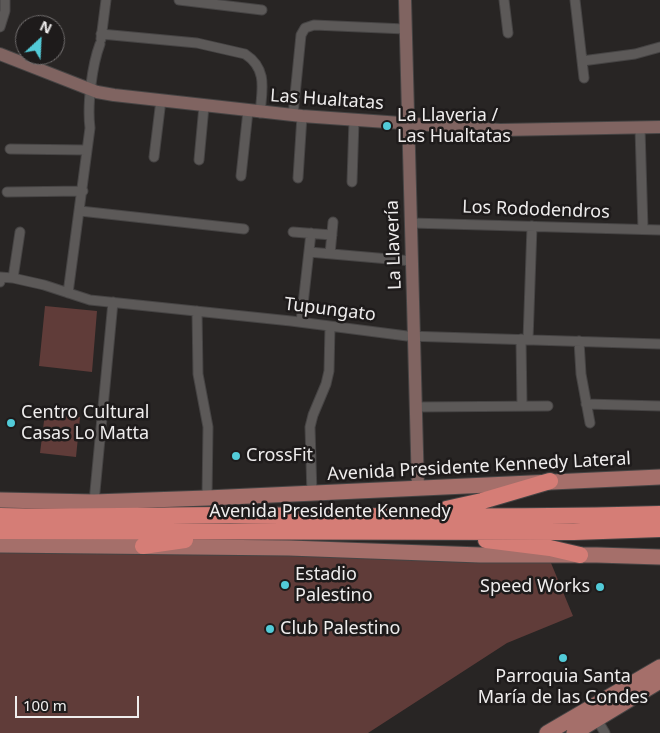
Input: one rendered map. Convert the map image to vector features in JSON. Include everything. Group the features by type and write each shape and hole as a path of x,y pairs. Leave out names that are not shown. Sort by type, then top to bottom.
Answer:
{"highway":[{"path":"416,516 482,501 550,481"},
{"name":"Avenida Presidente Kennedy","path":"0,516 660,514"},
{"path":"143,546 244,530"},
{"name":"Avenida Presidente Kennedy","path":"0,531 660,531"},
{"path":"447,532 495,542 550,548 580,555"}],"main road":[{"name":"Avenida Presidente Kennedy Lateral","path":"0,500 94,502 312,494 660,477"},
{"path":"0,545 308,548 480,555 580,555 660,558"},
{"path":"574,733 593,713 660,667"},
{"path":"547,733 660,681"}],"street":[{"path":"0,27 6,0"},
{"path":"68,293 83,192 90,128 94,118 94,91 101,57 100,44 106,0"},
{"path":"179,0 262,10"},
{"name":"La Llavería","path":"405,0 418,489"},
{"path":"504,0 508,33"},
{"path":"575,0 584,78"},
{"path":"298,178 301,35 305,28 314,25 406,29"},
{"path":"101,34 197,43 245,54 250,57 262,75 263,82 254,112 242,176"},
{"path":"582,61 635,54 660,47"},
{"name":"Las Hualtatas","path":"0,54 94,91 254,112 408,124 522,130 660,127"},
{"path":"154,157 161,100"},
{"path":"199,160 204,106"},
{"path":"352,182 354,120"},
{"path":"640,128 643,229"},
{"path":"10,149 87,150"},
{"path":"7,192 83,192"},
{"path":"80,211 244,229"},
{"path":"330,254 333,222"},
{"name":"Los Rododendros","path":"411,222 660,230"},
{"path":"522,406 532,226"},
{"path":"13,278 20,232"},
{"path":"293,232 332,235"},
{"path":"301,322 310,233"},
{"path":"309,252 412,262"},
{"path":"0,277 0,282"},
{"name":"Tupungato","path":"0,277 13,278 90,300 197,310 415,336 660,344"},
{"path":"94,502 112,302"},
{"path":"197,310 198,374 208,427 207,498"},
{"path":"312,494 310,427 312,415 326,384 329,371 330,326"},
{"path":"579,341 581,374 590,423"},
{"path":"586,404 660,406"},
{"path":"416,407 548,406"},
{"path":"593,713 605,733"}],"shaded area":[{"path":"45,306 97,311 92,372 39,366"},
{"path":"45,413 80,417 76,457 40,453"},
{"name":"Club Palestino","path":"0,546 292,551 551,563 573,616 507,643 368,733 0,733"}],"place":[{"name":"La Llaveria / Las Hualtatas","path":"387,126"},
{"name":"Centro Cultural Casas Lo Matta","path":"11,423"},
{"name":"CrossFit","path":"236,456"},
{"name":"Estadio Palestino","path":"285,585"},
{"name":"Speed Works","path":"600,587"},
{"name":"Club Palestino","path":"270,629"},
{"name":"Parroquia Santa María de las Condes","path":"563,658"}]}
